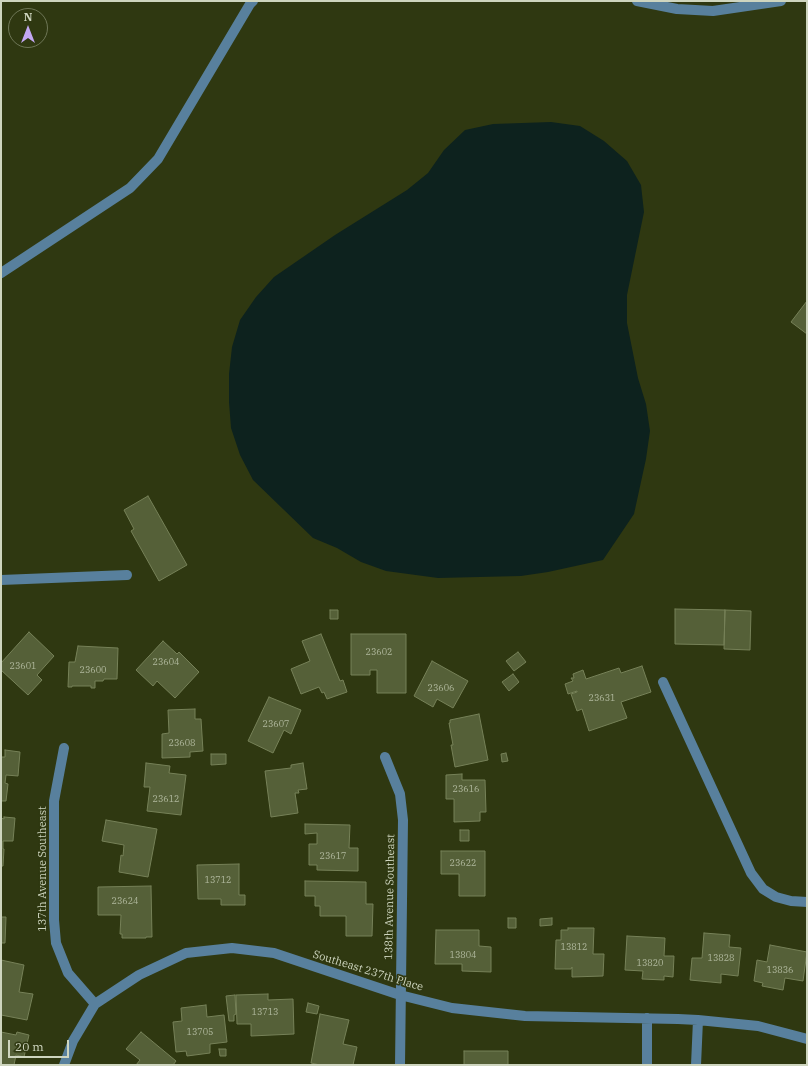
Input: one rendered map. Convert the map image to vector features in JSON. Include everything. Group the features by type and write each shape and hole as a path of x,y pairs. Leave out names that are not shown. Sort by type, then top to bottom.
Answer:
{"street":[{"path":"1,273 130,188 158,159 253,1"},
{"path":"638,1 677,9 713,11 781,1"},
{"path":"1,580 127,575"},
{"path":"663,682 751,873 763,889 776,897 791,901 807,902"},
{"name":"137th Avenue Southeast","path":"64,748 54,801 54,920 56,943 68,973 95,1004"},
{"name":"138th Avenue Southeast","path":"385,757 400,794 403,820 400,1065"},
{"name":"Southeast 237th Place","path":"95,1004 140,976 186,953 232,948 274,953 400,995 452,1008 525,1016 698,1020 758,1026 807,1039"},
{"path":"64,1065 73,1041 95,1004"},
{"path":"647,1018 647,1065"},
{"path":"696,1065 698,1020"}],"water":[{"path":"551,122 580,126 604,141 627,161 641,185 644,212 627,295 627,323 638,378 646,404 650,431 646,459 634,514 603,560 548,572 521,576 438,578 386,571 361,562 337,548 313,538 253,480 240,455 231,428 229,374 232,347 240,320 256,297 274,277 335,235 407,190 428,173 444,150 465,130 493,124"}],"building":[{"path":"807,301 807,334 791,322"},
{"path":"148,496 187,565 159,581 131,531 134,529 124,510"},
{"path":"675,609 725,610 724,645 675,644"},
{"path":"330,610 338,610 338,619 330,619"},
{"path":"725,610 751,611 750,650 724,649"},
{"path":"29,632 54,656 37,675 42,680 28,695 1,670 1,663"},
{"path":"321,634 340,681 343,680 347,692 327,699 324,692 322,693 319,687 301,694 291,669 310,661 302,641"},
{"path":"351,634 406,634 406,693 377,693 377,670 370,670 370,675 351,675"},
{"path":"163,641 177,654 179,652 199,672 175,698 157,681 153,686 136,670"},
{"path":"78,646 118,648 117,679 95,681 95,688 91,688 91,686 68,687 69,662 75,662"},
{"path":"518,652 526,662 514,671 506,661"},
{"path":"432,661 468,681 453,708 437,699 433,707 414,696"},
{"path":"642,666 651,692 621,702 627,718 589,731 582,709 577,711 571,694 577,691 568,694 565,684 573,681 571,678 574,678 573,674 583,670 586,679 619,668 621,673"},
{"path":"513,674 519,682 509,691 502,682"},
{"path":"269,697 301,710 291,734 284,730 273,753 248,741"},
{"path":"195,709 195,719 201,719 203,751 190,752 190,757 162,758 162,734 169,733 168,710"},
{"path":"479,714 488,760 455,767 451,745 453,745 449,723 450,720"},
{"path":"5,750 20,752 18,776 6,775 5,783 8,784 6,801 1,801 1,757 5,757"},
{"path":"506,753 508,761 502,762 501,754"},
{"path":"211,754 226,754 226,764 211,765"},
{"path":"146,763 170,766 169,773 186,775 181,815 147,811 150,787 144,787"},
{"path":"303,763 307,789 298,790 299,793 295,793 298,813 271,817 265,771 291,768 291,765"},
{"path":"462,774 462,780 485,780 486,812 480,812 480,821 454,822 454,799 446,799 446,775"},
{"path":"4,817 15,818 13,841 3,841 3,866 1,866 1,818 4,819"},
{"path":"106,820 157,829 148,877 119,872 124,845 102,841"},
{"path":"305,824 350,825 349,848 358,848 358,871 317,870 317,865 309,865 309,844 317,844 317,833 305,834"},
{"path":"460,830 469,830 469,841 460,841"},
{"path":"441,851 485,851 485,896 459,896 459,874 441,874"},
{"path":"239,864 239,895 245,895 245,905 221,905 221,899 198,899 197,865"},
{"path":"305,881 366,882 366,904 373,904 372,936 346,936 346,916 320,916 320,906 315,906 315,896 305,896"},
{"path":"151,886 152,937 122,938 122,934 120,934 121,915 98,915 98,887"},
{"path":"1,917 6,917 5,943 1,943"},
{"path":"508,918 516,918 516,928 508,928"},
{"path":"552,918 552,925 540,926 540,919"},
{"path":"568,928 594,928 593,954 604,954 603,976 572,977 572,967 571,969 555,969 556,940 561,940 561,930 568,930"},
{"path":"436,930 479,930 479,946 491,947 491,972 462,971 462,964 435,964"},
{"path":"704,933 730,935 729,947 741,948 738,976 721,974 721,983 690,980 692,958 702,958"},
{"path":"627,936 665,938 664,956 674,956 673,977 664,976 664,980 642,979 643,971 625,970"},
{"path":"770,945 807,952 803,981 785,978 783,990 762,986 763,983 754,981 757,960 767,962"},
{"path":"1,960 24,965 19,992 33,994 27,1020 1,1015"},
{"path":"268,994 268,1000 293,999 294,1034 251,1036 251,1024 237,1024 236,995"},
{"path":"235,995 236,1014 234,1015 234,1021 229,1021 226,996"},
{"path":"308,1003 319,1006 317,1014 306,1012"},
{"path":"206,1005 207,1017 224,1015 227,1042 210,1044 210,1053 187,1056 186,1051 176,1052 173,1022 182,1021 181,1008"},
{"path":"320,1014 349,1020 343,1044 357,1047 353,1065 320,1065 311,1063"},
{"path":"1,1032 16,1035 17,1032 29,1035 24,1057 16,1055 14,1065 1,1065"},
{"path":"141,1032 176,1061 173,1065 136,1065 140,1060 126,1049"},
{"path":"219,1049 226,1049 226,1056 220,1056"},
{"path":"464,1051 508,1051 508,1065 464,1065"}]}
